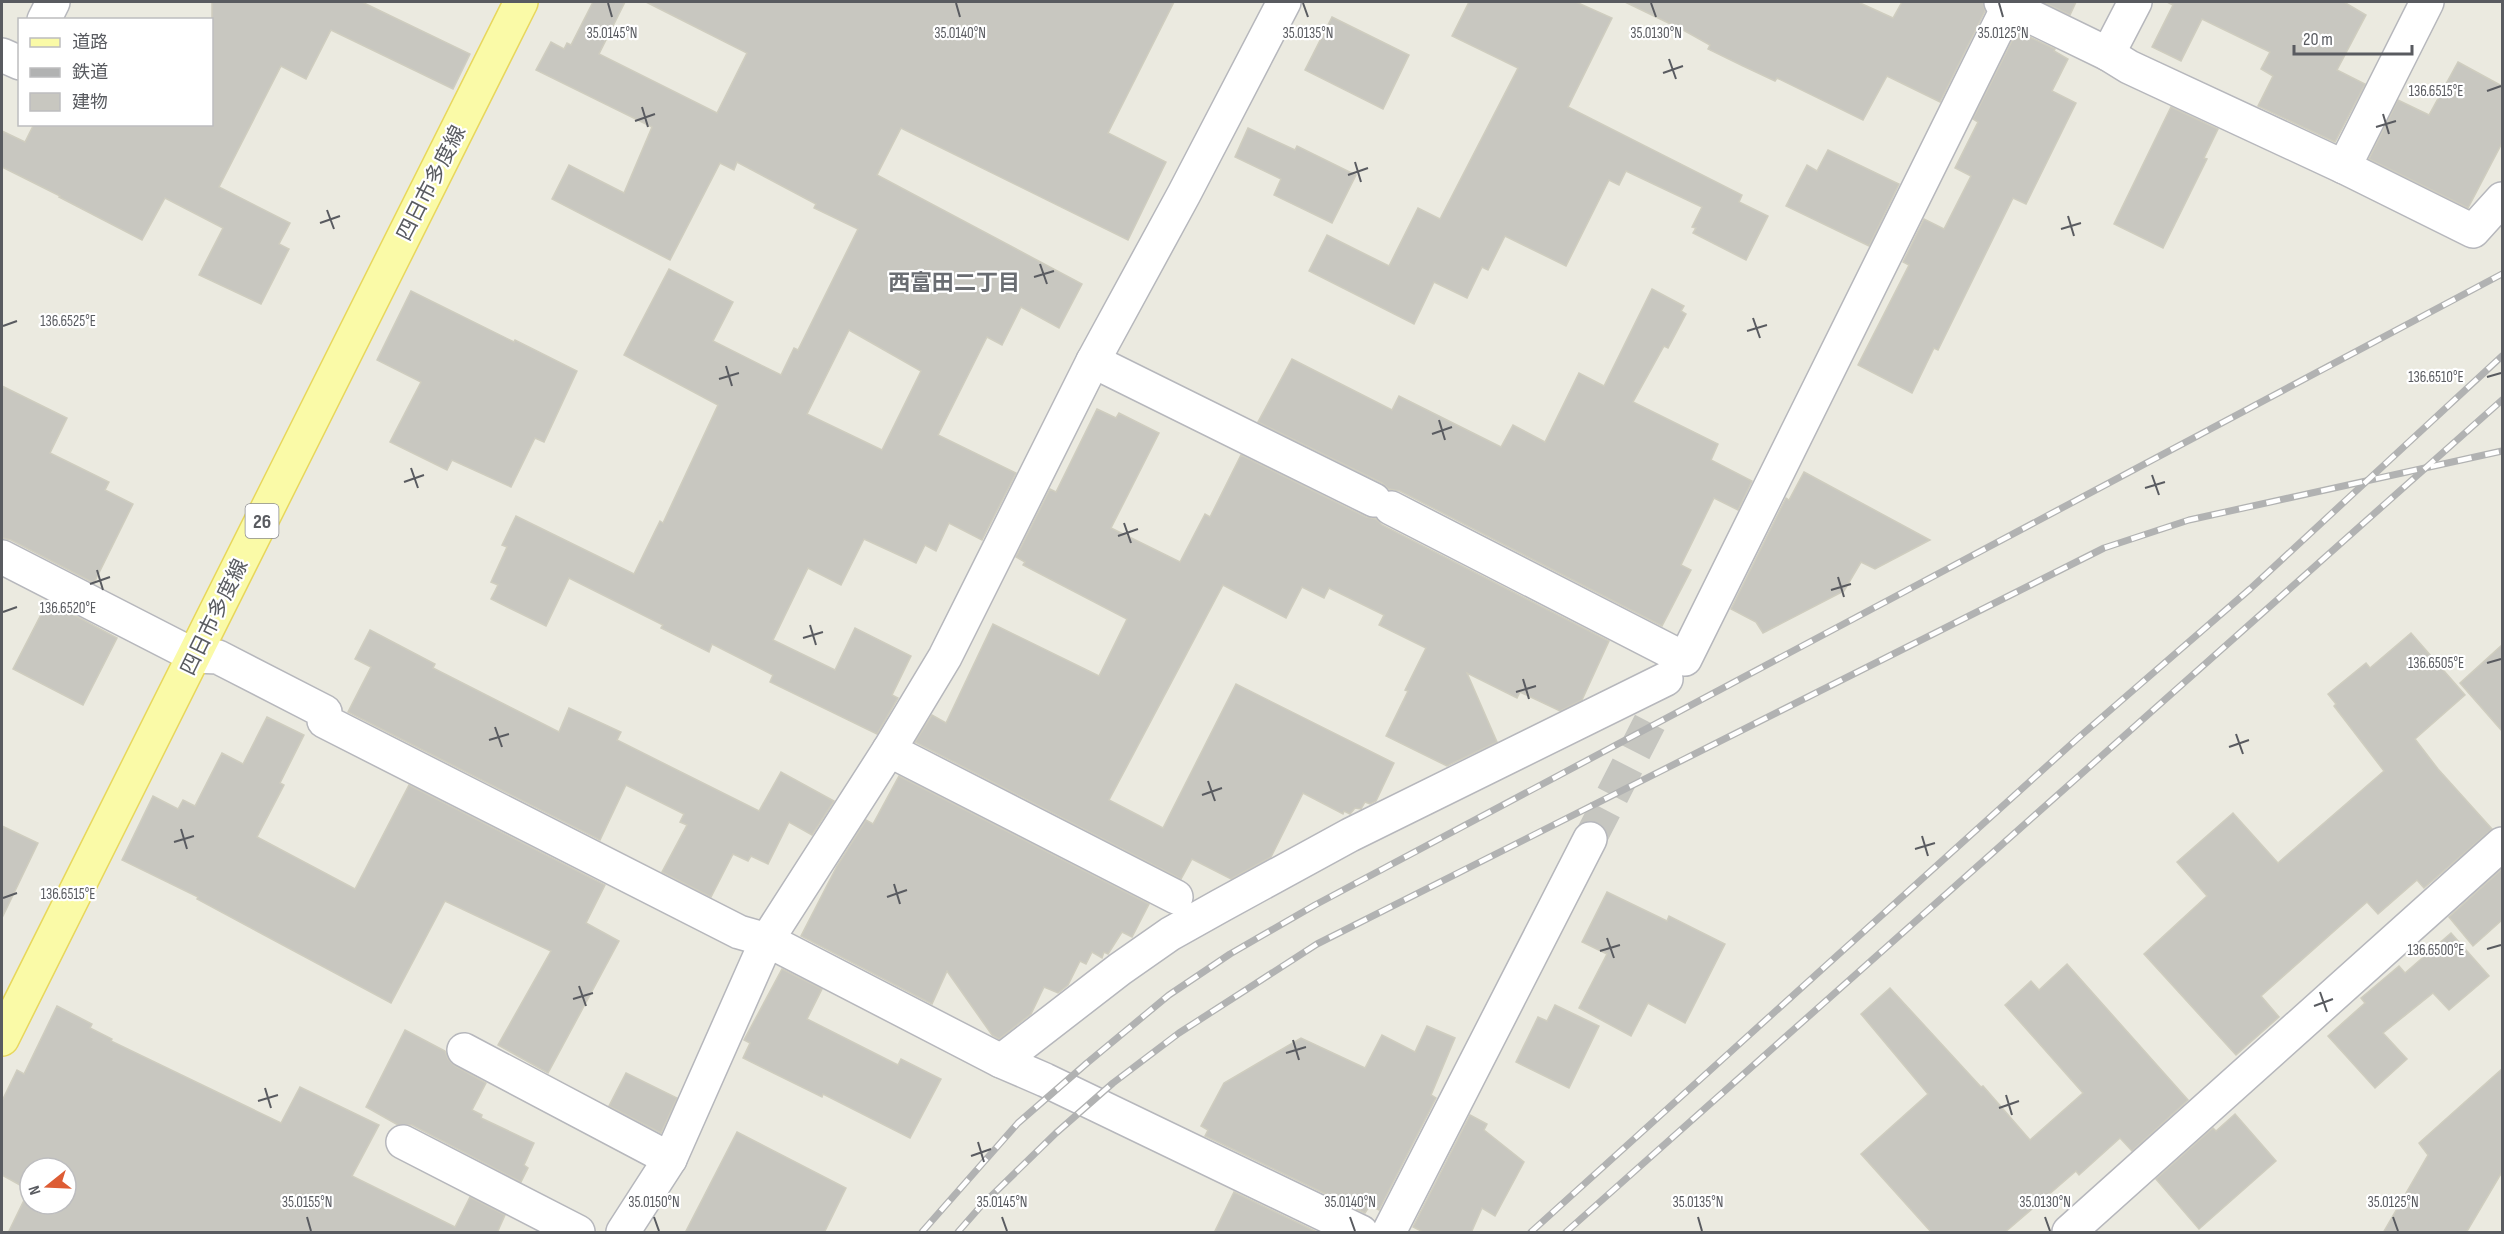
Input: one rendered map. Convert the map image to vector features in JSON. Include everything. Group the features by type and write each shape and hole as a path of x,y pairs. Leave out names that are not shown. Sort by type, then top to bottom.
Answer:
{"main road":[{"name":"四日市多度線","path":"2,1040 521,2"}],"street":[{"path":"45,18 53,2"},
{"path":"623,1233 670,1159 768,940 889,750 945,657 1093,361 1184,194 1284,2"},
{"path":"2108,54 2135,2"},
{"path":"2344,167 2427,2"},
{"path":"1654,712 2005,3 2108,54 2129,67 2344,167 2473,231 2502,199"},
{"path":"2,56 18,62"},
{"path":"1093,361 1383,504 1675,669"},
{"path":"2,557 195,656 218,657 325,712 324,721 739,932 768,940 1001,1061 1045,1080 1361,1233"},
{"path":"1001,1061 1120,969 1170,934 1350,835 1675,669"},
{"path":"889,750 1176,897"},
{"path":"1389,1233 1590,840"},
{"path":"2069,1233 2502,844"},
{"path":"465,1050 670,1159"},
{"path":"404,1142 579,1233"}],"building":[{"path":"212,2 362,2 470,54 453,89 331,30 306,79 281,66 219,187 290,223 279,244 289,249 261,304 199,275 223,228 165,198 142,240 2,167 2,131 25,142 33,126 213,126"},
{"path":"593,2 625,2 599,54 717,113 747,53 646,2 1174,2 1108,133 1166,162 1128,240 901,128 877,175 1082,284 1059,328 1021,307 1002,345 987,337 938,435 1016,473 982,540 949,523 936,551 925,545 916,563 864,539 841,585 808,568 773,640 835,670 855,628 911,656 892,695 898,698 877,734 770,682 773,675 712,644 709,652 661,628 663,625 569,578 546,626 491,599 498,585 491,582 507,547 502,545 516,516 634,574 660,521 663,523 718,405 624,355 669,269 733,302 713,341 781,375 794,348 798,350 858,229 814,208 816,204 737,162 734,170 720,163 670,260 552,199 569,165 624,193 652,127 536,70 551,42 564,49 567,43 571,45","holes":["849,330 921,371 882,450 807,414"]},
{"path":"1469,2 1576,2 1612,18 1568,107 1742,195 1739,202 1768,216 1746,260 1693,233 1696,228 1692,227 1702,207 1626,171 1619,185 1609,180 1566,266 1505,236 1488,270 1482,267 1467,298 1434,282 1414,324 1309,271 1327,235 1389,266 1418,208 1440,219 1518,68 1452,36"},
{"path":"1625,2 1858,2 1893,18 1902,2 1983,2 1985,11 1940,102 1887,76 1863,120 1777,78 1775,81 1708,49 1710,45"},
{"path":"2043,2 2076,2 2070,15"},
{"path":"2167,2 2344,2 2366,15 2337,70 2365,84 2335,142 2258,106 2273,76 2261,69 2270,52 2202,19 2181,61 2152,47 2173,5"},
{"path":"1332,17 1409,55 1383,109 1305,70"},
{"path":"2017,31 2055,49 2054,51 2068,59 2052,91 2076,103 2026,204 2013,198 1938,350 1934,348 1912,393 1858,365 1909,265 1903,262 1924,219 1944,229 1971,176 1955,168 1978,122 1973,119"},
{"path":"2458,62 2502,86 2502,143 2468,208 2369,159 2398,100 2429,115"},
{"path":"2171,107 2218,129 2204,158 2207,159 2163,248 2114,224"},
{"path":"1248,128 1295,150 1297,146 1356,175 1332,223 1274,195 1281,179 1235,157"},
{"path":"1828,150 1899,184 1869,246 1786,206 1807,165 1817,171"},
{"path":"1652,289 1684,306 1681,311 1686,314 1668,348 1664,346 1633,402 1718,444 1711,460 1752,481 1738,510 1714,498 1681,565 1691,570 1662,626 1400,491 1389,489 1382,483 1258,422 1292,359 1392,410 1399,396 1501,447 1513,425 1545,442 1579,373 1604,386"},
{"path":"411,291 577,371 544,442 535,438 511,487 452,460 447,470 390,442 421,382 377,360"},
{"path":"2,386 67,418 50,453 109,482 105,490 133,504 94,583 11,540 2,538"},
{"path":"1097,409 1116,418 1119,413 1159,433 1111,528 1180,562 1205,514 1210,517 1241,455 1366,517 1376,519 1382,525 1609,641 1582,700 1560,711 1520,692 1517,698 1467,673 1497,742 1447,766 1386,736 1426,648 1379,625 1384,615 1329,588 1324,598 1302,587 1286,618 1223,585 1109,800 1163,828 1236,684 1394,763 1376,801 1370,804 1365,802 1361,809 1355,808 1350,814 1344,811 1343,814 1303,793 1271,857 1231,879 1192,859 1181,879 915,742 932,715 946,723 993,624 1099,676 1127,619 1023,565 1025,562 1016,557 1050,489 1056,492"},
{"path":"1804,472 1930,540 1875,569 1861,562 1844,591 1763,633 1756,622 1731,609 1786,498 1789,500"},
{"path":"48,601 117,638 83,705 13,669"},
{"path":"370,630 435,664 433,668 559,732 569,708 621,732 617,740 759,811 781,772 834,801 812,835 789,822 768,864 751,856 748,861 733,854 711,897 662,872 687,825 680,822 684,814 626,785 600,840 348,712 371,667 355,659"},
{"path":"2411,633 2465,695 2415,739 2438,769 2492,829 2424,888 2417,880 2378,914 2367,902 2261,996 2279,1017 2236,1055 2144,954 2207,896 2177,862 2233,813 2278,863 2384,771 2334,706 2336,704 2328,694 2366,663 2370,668"},
{"path":"2502,645 2502,731 2460,683"},
{"path":"267,717 304,735 280,783 284,785 257,837 355,889 409,785 605,885 586,923 619,941 548,1073 498,1045 551,951 445,901 391,1003 197,899 198,897 122,860 153,796 178,809 183,800 195,806 222,753 243,764"},
{"path":"899,776 1149,904 1132,937 1122,932 1108,954 1104,952 1102,958 1092,952 1086,964 1080,961 1068,985 1058,993 1044,987 1031,1014 999,1039 992,1035 947,971 932,1004 801,936 837,866 866,820 873,824"},
{"path":"2,826 38,843 2,918"},
{"path":"2502,869 2502,920 2473,946 2449,917"},
{"path":"1607,892 1667,921 1669,916 1725,944 1685,1023 1648,1003 1631,1036 1579,1008 1607,954 1582,942"},
{"path":"2451,933 2489,976 2449,1010 2433,993 2383,1033 2407,1059 2375,1088 2328,1036 2365,1003 2361,998 2399,966 2405,973"},
{"path":"2067,964 2188,1100 2132,1151 2120,1138 2079,1175 2076,1171 2004,1233 1932,1233 1861,1154 1928,1094 1861,1014 1890,988 1981,1087 1983,1086 2030,1140 2083,1093 2005,1005 2031,981 2039,990"},
{"path":"782,969 822,989 807,1019 898,1065 901,1059 941,1079 910,1138 823,1094 822,1097 743,1058 750,1043 744,1040"},
{"path":"1555,1005 1599,1026 1569,1088 1516,1062 1538,1017 1547,1021"},
{"path":"57,1006 92,1024 90,1028 112,1039 111,1041 281,1123 300,1087 379,1125 352,1176 455,1227 470,1197 505,1215 497,1233 8,1233 18,1213 18,1216 78,1216 78,1156 18,1156 18,1184 2,1175 2,1101 17,1070 24,1074"},
{"path":"1427,1026 1455,1038 1431,1095 1436,1098 1379,1210 1370,1205 1365,1213 1205,1136 1208,1130 1201,1126 1224,1083 1301,1038 1365,1068 1382,1035 1415,1052"},
{"path":"405,1030 445,1051 448,1059 455,1066 486,1083 472,1110 482,1115 481,1118 534,1143 524,1165 528,1168 521,1182 412,1125 398,1125 366,1107"},
{"path":"2502,1069 2502,1172 2466,1233 2383,1233 2428,1155 2419,1143"},
{"path":"626,1073 677,1098 661,1133 609,1106"},
{"path":"2235,1114 2276,1161 2199,1229 2156,1179 2213,1128 2216,1131"},
{"path":"1470,1115 1487,1124 1484,1130 1524,1162 1495,1216 1482,1208 1471,1233 1425,1233 1413,1227"},
{"path":"737,1132 846,1188 824,1233 685,1233"},
{"path":"1234,1192 1319,1233 1214,1233"}],"tunnel":[{"path":"1590,839 1655,712"}],"railway":[{"path":"922,1232 1018,1123 1169,995 1230,954 1315,905 2502,274"},
{"path":"1531,1232 2078,738 2250,589 2502,356"},
{"path":"1566,1232 2502,400"},
{"path":"958,1232 980,1207 1056,1133 1113,1083 1179,1033 1317,944 2104,548 2189,520 2502,451"}],"district":[{"name":"西富田二丁目","path":"954,282"}]}
